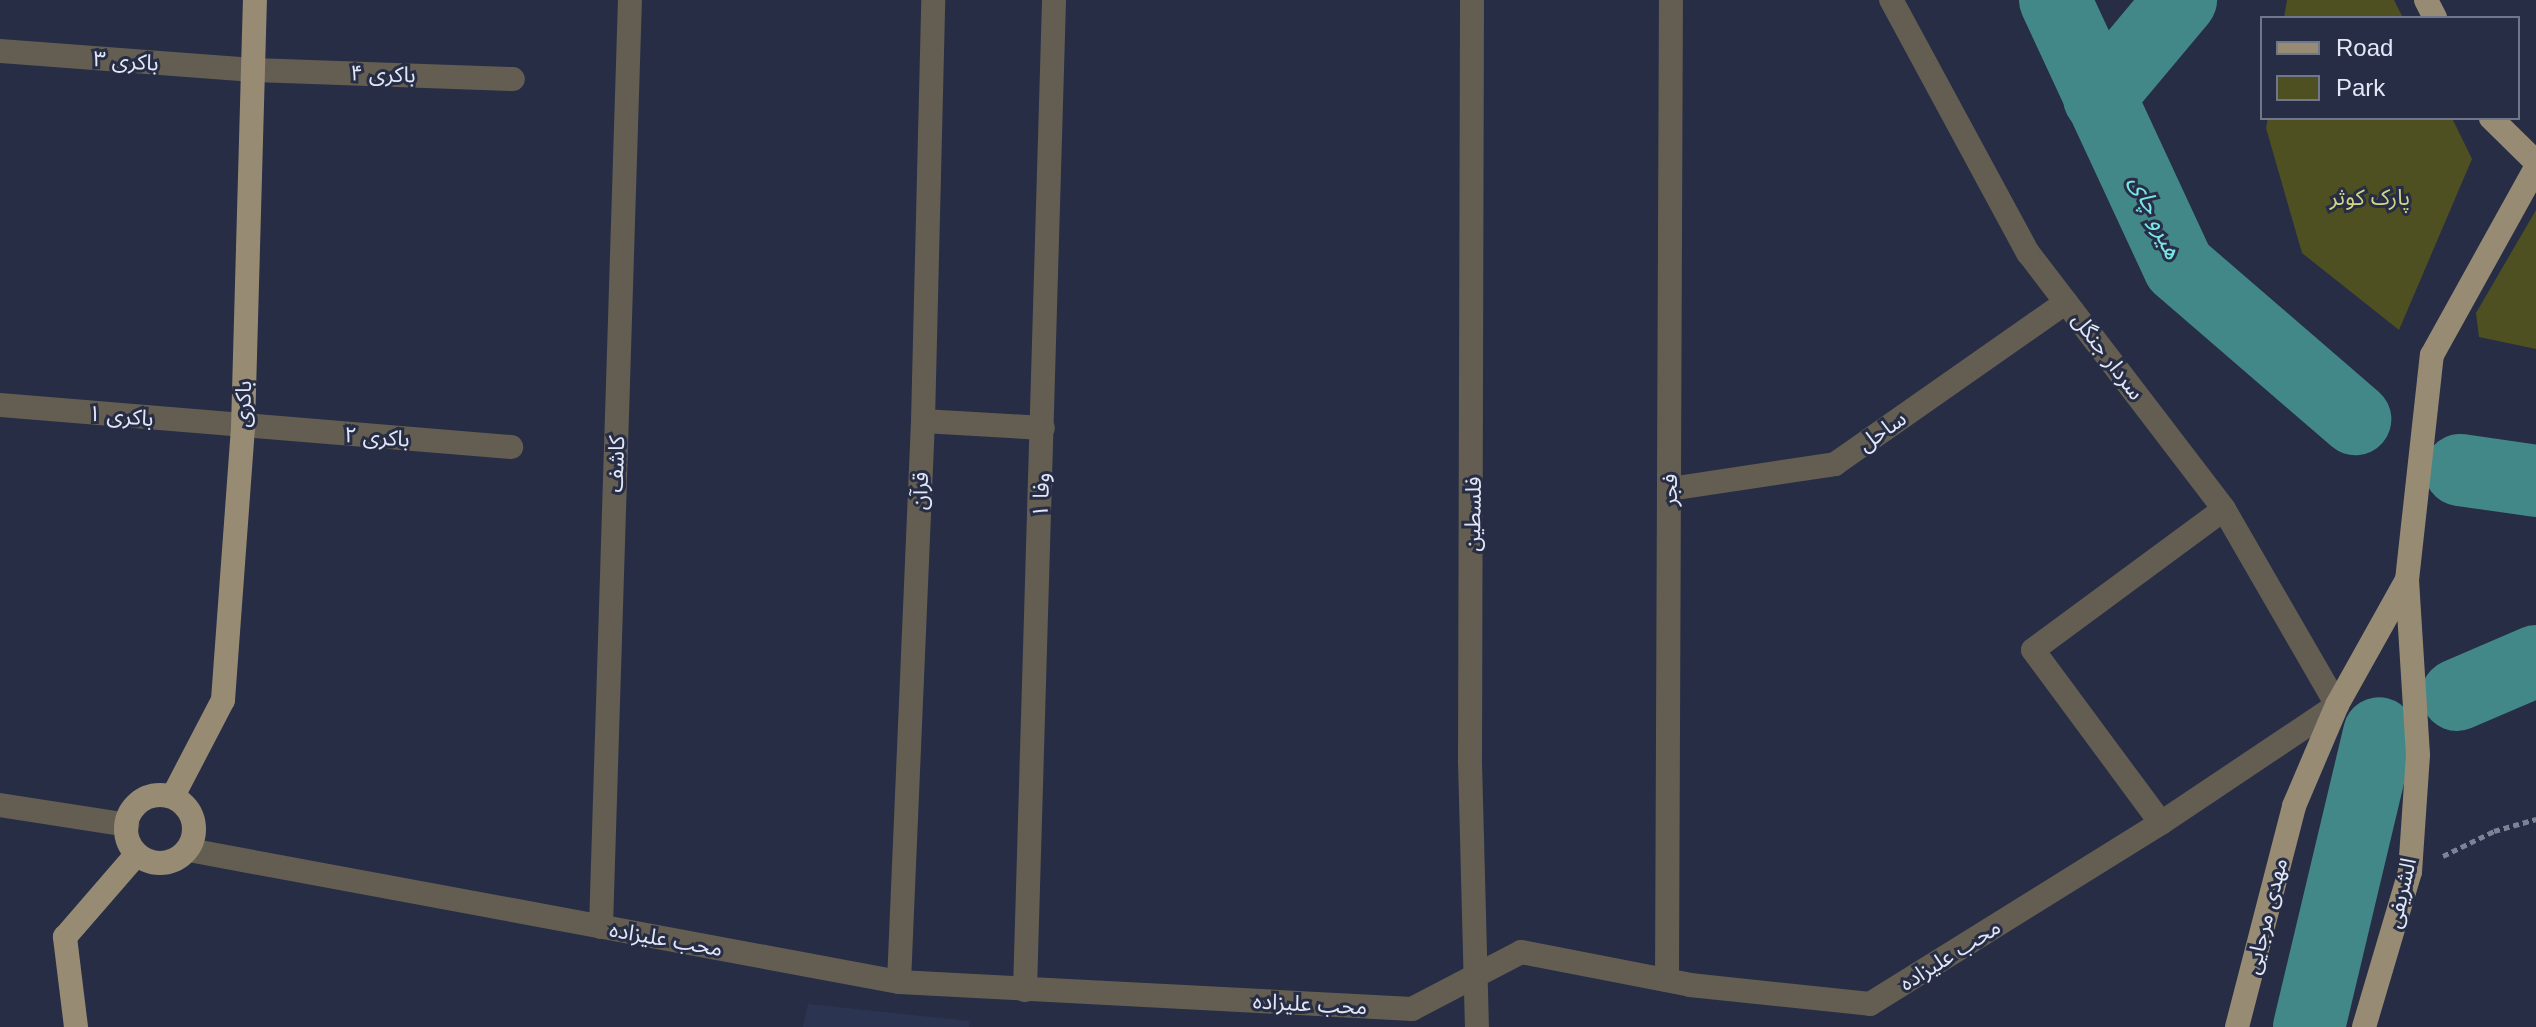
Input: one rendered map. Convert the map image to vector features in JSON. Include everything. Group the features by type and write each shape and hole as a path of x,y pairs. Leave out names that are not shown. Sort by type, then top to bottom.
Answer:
{"main road":[{"name":"باکری","path":"173,796 223,700 243,427 255,0"},
{"path":"2407,580 2432,355 2536,165 2493,120"},
{"name":"مهدی مرجایی","path":"2237,1027 2294,806 2337,705 2407,580"},
{"name":"الشریفی","path":"2364,1027 2410,872 2418,755 2407,580"},
{"path":"154,795 173,796 190,812 195,828 189,850 156,864 136,855 127,825 140,801 154,795"},
{"path":"76,1027 65,937 136,855"}],"street":[{"name":"کاشف","path":"601,927 630,0"},
{"name":"قرآن","path":"899,982 923,421 933,0"},
{"name":"وفا ۱","path":"1025,990 1054,0"},
{"name":"فلسطین","path":"1472,0 1470,762 1477,1027"},
{"name":"فجر","path":"1667,980 1671,0"},
{"name":"سردار جنگل","path":"1891,0 2028,253 2224,509 2337,705"},
{"name":"باکری ۳","path":"0,51 253,70"},
{"name":"باکری ۴","path":"253,70 513,79"},
{"name":"ساحل","path":"1670,489 1835,464 2066,302"},
{"name":"باکری ۱","path":"0,405 243,427"},
{"path":"923,421 1043,428"},
{"name":"باکری ۲","path":"243,427 511,447"},
{"path":"2161,823 2033,650 2224,509"},
{"name":"محب علیزاده","path":"189,850 899,982 1412,1009 1521,952 1667,980 1870,1004 2161,823 2337,705"},
{"path":"0,805 127,825"}],"path":[{"path":"2410,872 2494,831 2536,819"}],"shaded area":[{"path":"808,1004 970,1021 969,1027 803,1027"}],"green space":[{"path":"2287,0 2394,0 2402,16 2284,16"},
{"name":"پارک کوثر","path":"2268,120 2453,120 2472,159 2399,330 2302,253 2266,128"},
{"path":"2536,210 2536,349 2479,337 2476,313"}],"waterway":[{"name":"هیرو چای","path":"2055,0 2179,267 2355,419"},
{"path":"2099,98 2181,0"},
{"name":"هیرو چای","path":"2460,470 2536,481"},
{"path":"2457,695 2536,661"},
{"path":"2309,1027 2379,733"}]}
